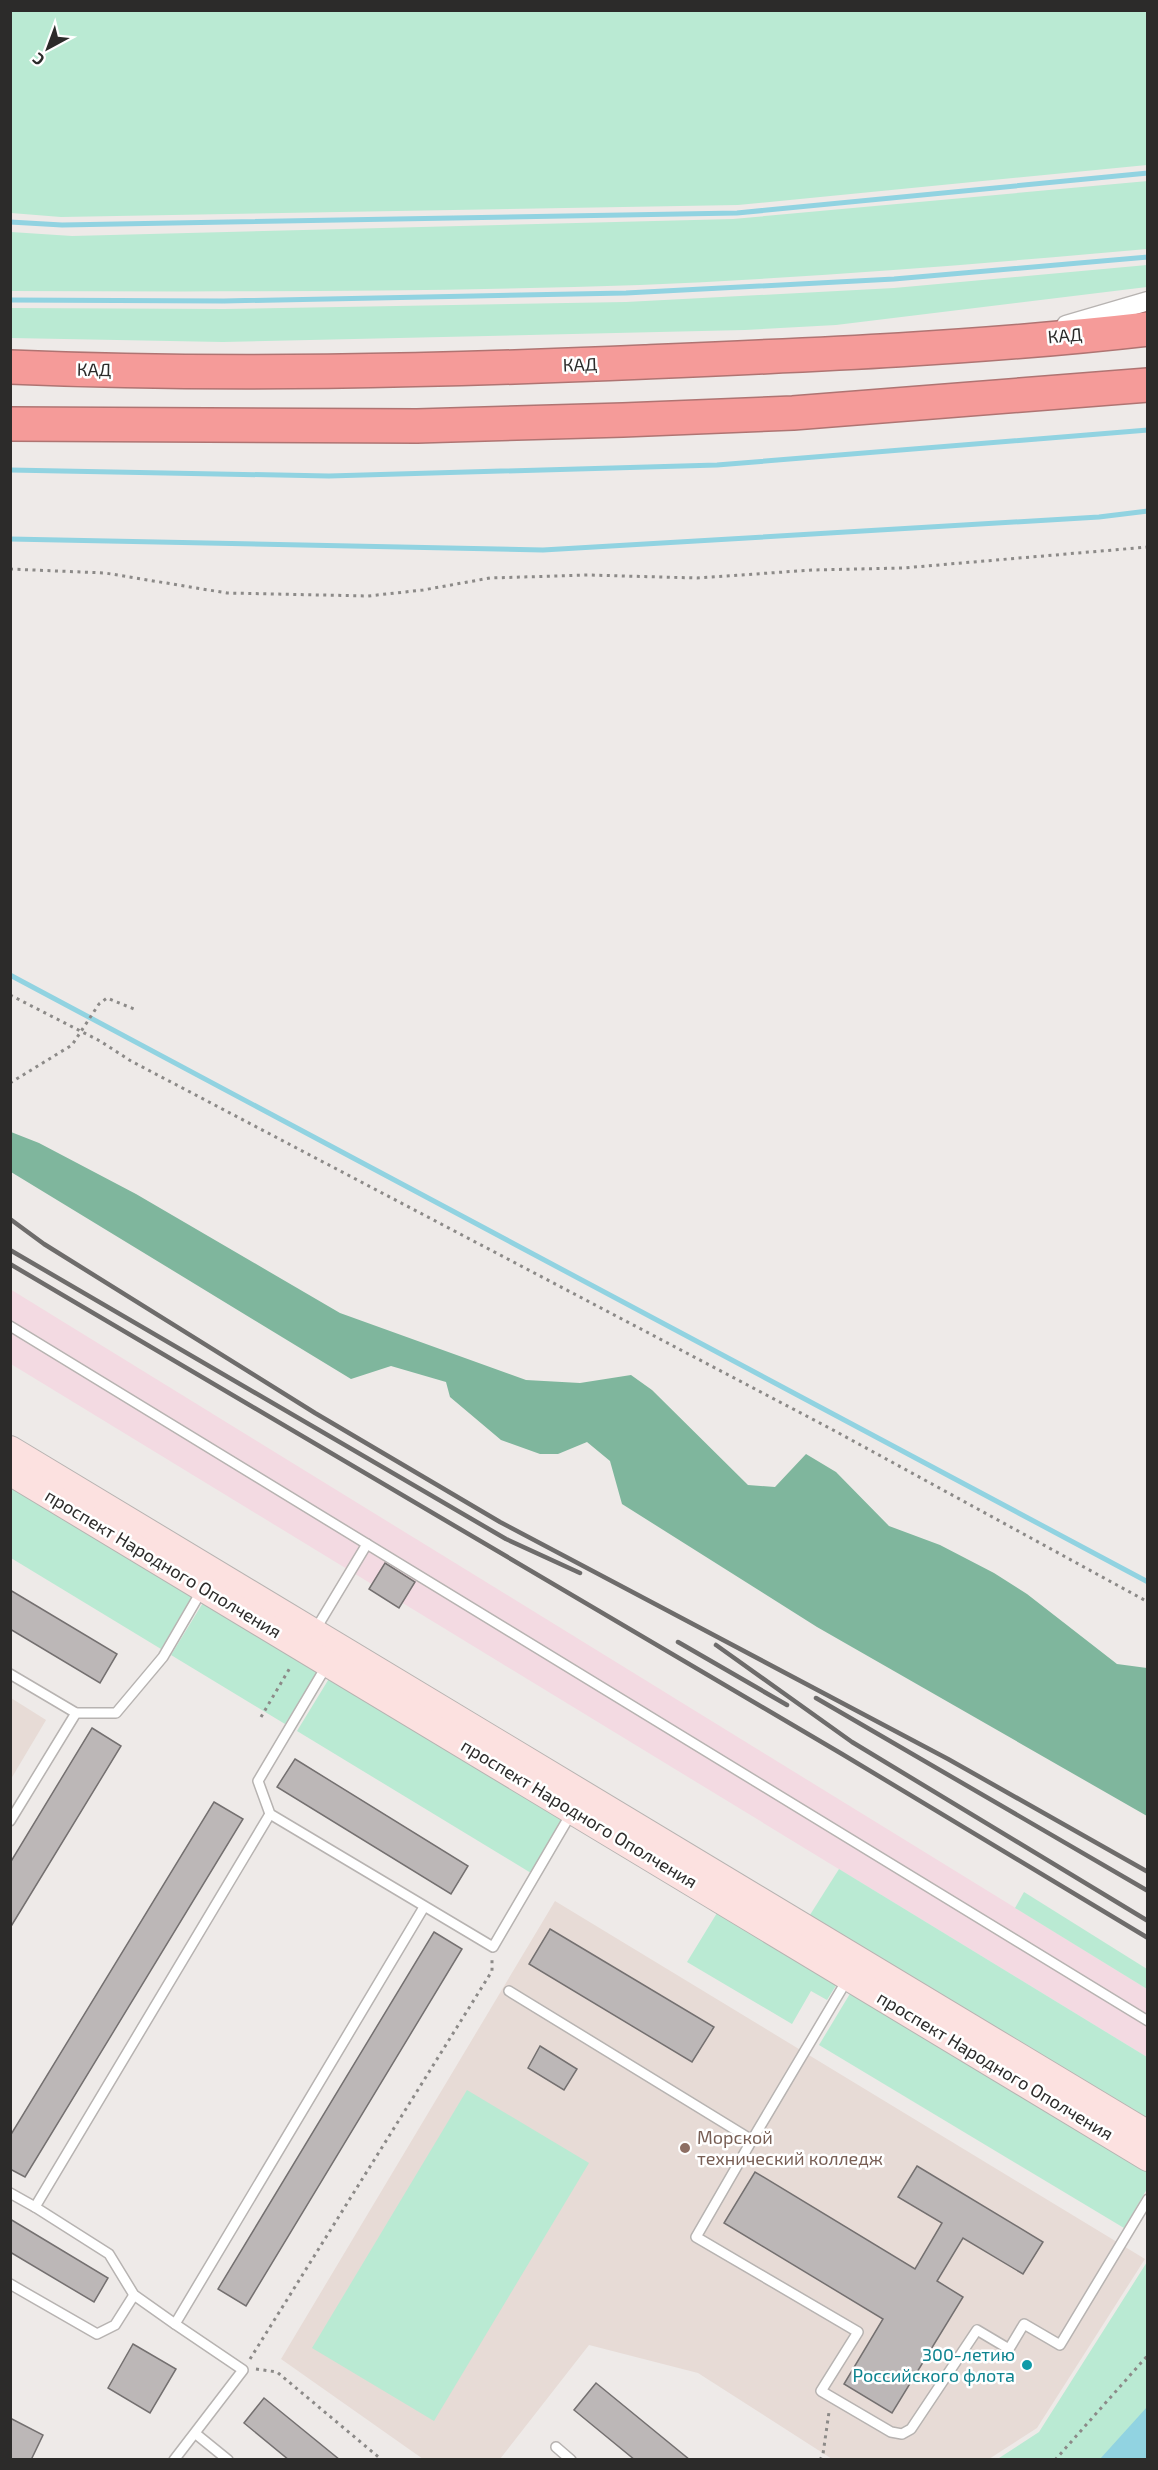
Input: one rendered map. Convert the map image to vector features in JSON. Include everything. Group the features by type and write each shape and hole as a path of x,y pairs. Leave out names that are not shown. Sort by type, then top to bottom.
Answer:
{"highway":[{"name":"КАД","path":"10,367 252,373 417,371 789,356 1148,329"},
{"path":"10,424 417,426 612,420 805,412 1148,385"}],"main road":[{"name":"проспект Народного Ополчения","path":"10,1449 1148,2134"},
{"name":"проспект Народного Ополчения","path":"10,1472 1148,2158"}],"street":[{"path":"1011,341 1148,302"}],"lane":[{"path":"10,1326 1148,2021"},
{"path":"313,1632 367,1544"},
{"path":"10,1674 76,1713 116,1713 163,1657 203,1588"},
{"path":"328,1663 258,1781 270,1814 424,1907 493,1947 573,1810"},
{"path":"10,1821 76,1713"},
{"path":"35,2207 270,1814"},
{"path":"175,2324 424,1907"},
{"path":"848,1978 696,2237 858,2332 821,2391 891,2432 902,2434 911,2429 977,2330 1009,2349 1024,2324 1060,2345 1148,2199"},
{"path":"509,1991 752,2140"},
{"path":"10,2193 109,2254 134,2295 243,2370 174,2460"},
{"path":"10,2284 97,2334 115,2325 134,2295"},
{"path":"196,2434 228,2460"},
{"path":"556,2447 571,2460"}],"path":[{"path":"10,569 105,573 227,593 368,596 423,590 490,578 588,575 696,578 813,570 903,568 1148,547"},
{"path":"10,995 100,1041 131,1061 835,1431 1148,1602"},
{"path":"10,1083 72,1045 107,998 134,1009"},
{"path":"261,1717 296,1658"},
{"path":"243,2370 492,1971"},
{"path":"1055,2460 1148,2355"},
{"path":"243,2370 262,2368 277,2372 382,2460"},
{"path":"820,2460 823,2454 831,2397"}],"shaded area":[{"path":"10,1289 1147,1989 1147,2057 11,1364"},
{"path":"11,1698 46,1720 11,1779"},
{"name":"Морской технический колледж","path":"555,1901 1145,2259 1037,2428 989,2459 832,2459 698,2373 589,2345 500,2459 423,2459 281,2359"}],"green space":[{"path":"10,11 1147,11 1147,165 738,205 61,217 11,213"},
{"path":"1148,181 1147,249 894,270 640,285 325,291 11,291 11,232 72,236 733,219"},
{"path":"1147,265 1147,287 836,325 745,330 223,342 11,338 11,308 224,309 626,302 894,288"},
{"path":"11,1132 39,1143 136,1194 340,1313 526,1380 580,1383 631,1375 652,1390 748,1485 775,1487 806,1454 836,1472 889,1526 940,1545 994,1573 1027,1594 1117,1664 1147,1668 1147,1816 817,1627 622,1504 610,1461 587,1442 558,1454 540,1454 501,1440 450,1397 446,1382 391,1366 351,1379 11,1172"},
{"path":"10,1485 193,1595 161,1649 11,1558"},
{"path":"204,1601 319,1670 285,1724 171,1655"},
{"path":"330,1677 564,1819 531,1873 297,1731"},
{"path":"839,1869 1147,2057 1147,2123 808,1918"},
{"path":"1024,1892 1147,1969 1147,1989 1015,1908"},
{"path":"717,1913 837,1984 827,2000 811,1991 792,2024 687,1962"},
{"path":"851,1992 1147,2170 1147,2189 1124,2228 819,2045"},
{"path":"467,2090 589,2163 434,2421 312,2348"},
{"path":"1147,2262 1147,2459 996,2460 1039,2432"}],"water":[{"path":"1147,2407 1147,2459 1100,2459"}],"building":[{"path":"385,1563 415,1582 399,1608 369,1589"},
{"path":"10,1590 117,1654 100,1683 10,1629"},
{"path":"92,1728 121,1746 10,1928 10,1863"},
{"path":"295,1759 468,1866 451,1894 277,1787"},
{"path":"214,1802 243,1819 25,2177 10,2169 10,2136"},
{"path":"550,1929 714,2027 692,2062 529,1964"},
{"path":"434,1932 462,1949 246,2306 218,2289"},
{"path":"540,2046 577,2069 564,2090 528,2068"},
{"path":"917,2166 1043,2242 1023,2274 963,2238 937,2281 963,2297 892,2413 844,2384 883,2319 724,2223 755,2172 915,2269 942,2223 898,2197"},
{"path":"10,2219 108,2278 94,2302 10,2252"},
{"path":"133,2344 176,2369 150,2413 108,2388"},
{"path":"596,2383 690,2460 635,2460 574,2410"},
{"path":"264,2398 340,2460 289,2460 244,2423"},
{"path":"10,2418 43,2435 31,2460 10,2460"}],"waterway":[{"path":"10,222 62,225 737,213 1148,173"},
{"path":"10,300 224,301 626,293 894,279 1148,257"},
{"path":"10,470 329,476 717,465 1148,430"},
{"path":"10,539 543,550 1099,517 1148,511"},
{"path":"10,975 1148,1582"}],"railway":[{"path":"10,1219 44,1244 315,1413 500,1522 948,1759 1148,1872"},
{"path":"10,1250 506,1539 580,1573"},
{"path":"10,1264 842,1754 1148,1938"},
{"path":"678,1642 787,1705"},
{"path":"716,1645 852,1742 1148,1921"},
{"path":"816,1698 1148,1891"}],"place":[{"name":"Морской технический колледж","path":"685,2148"},
{"name":"300-летию Российского флота","path":"1027,2365"}]}
